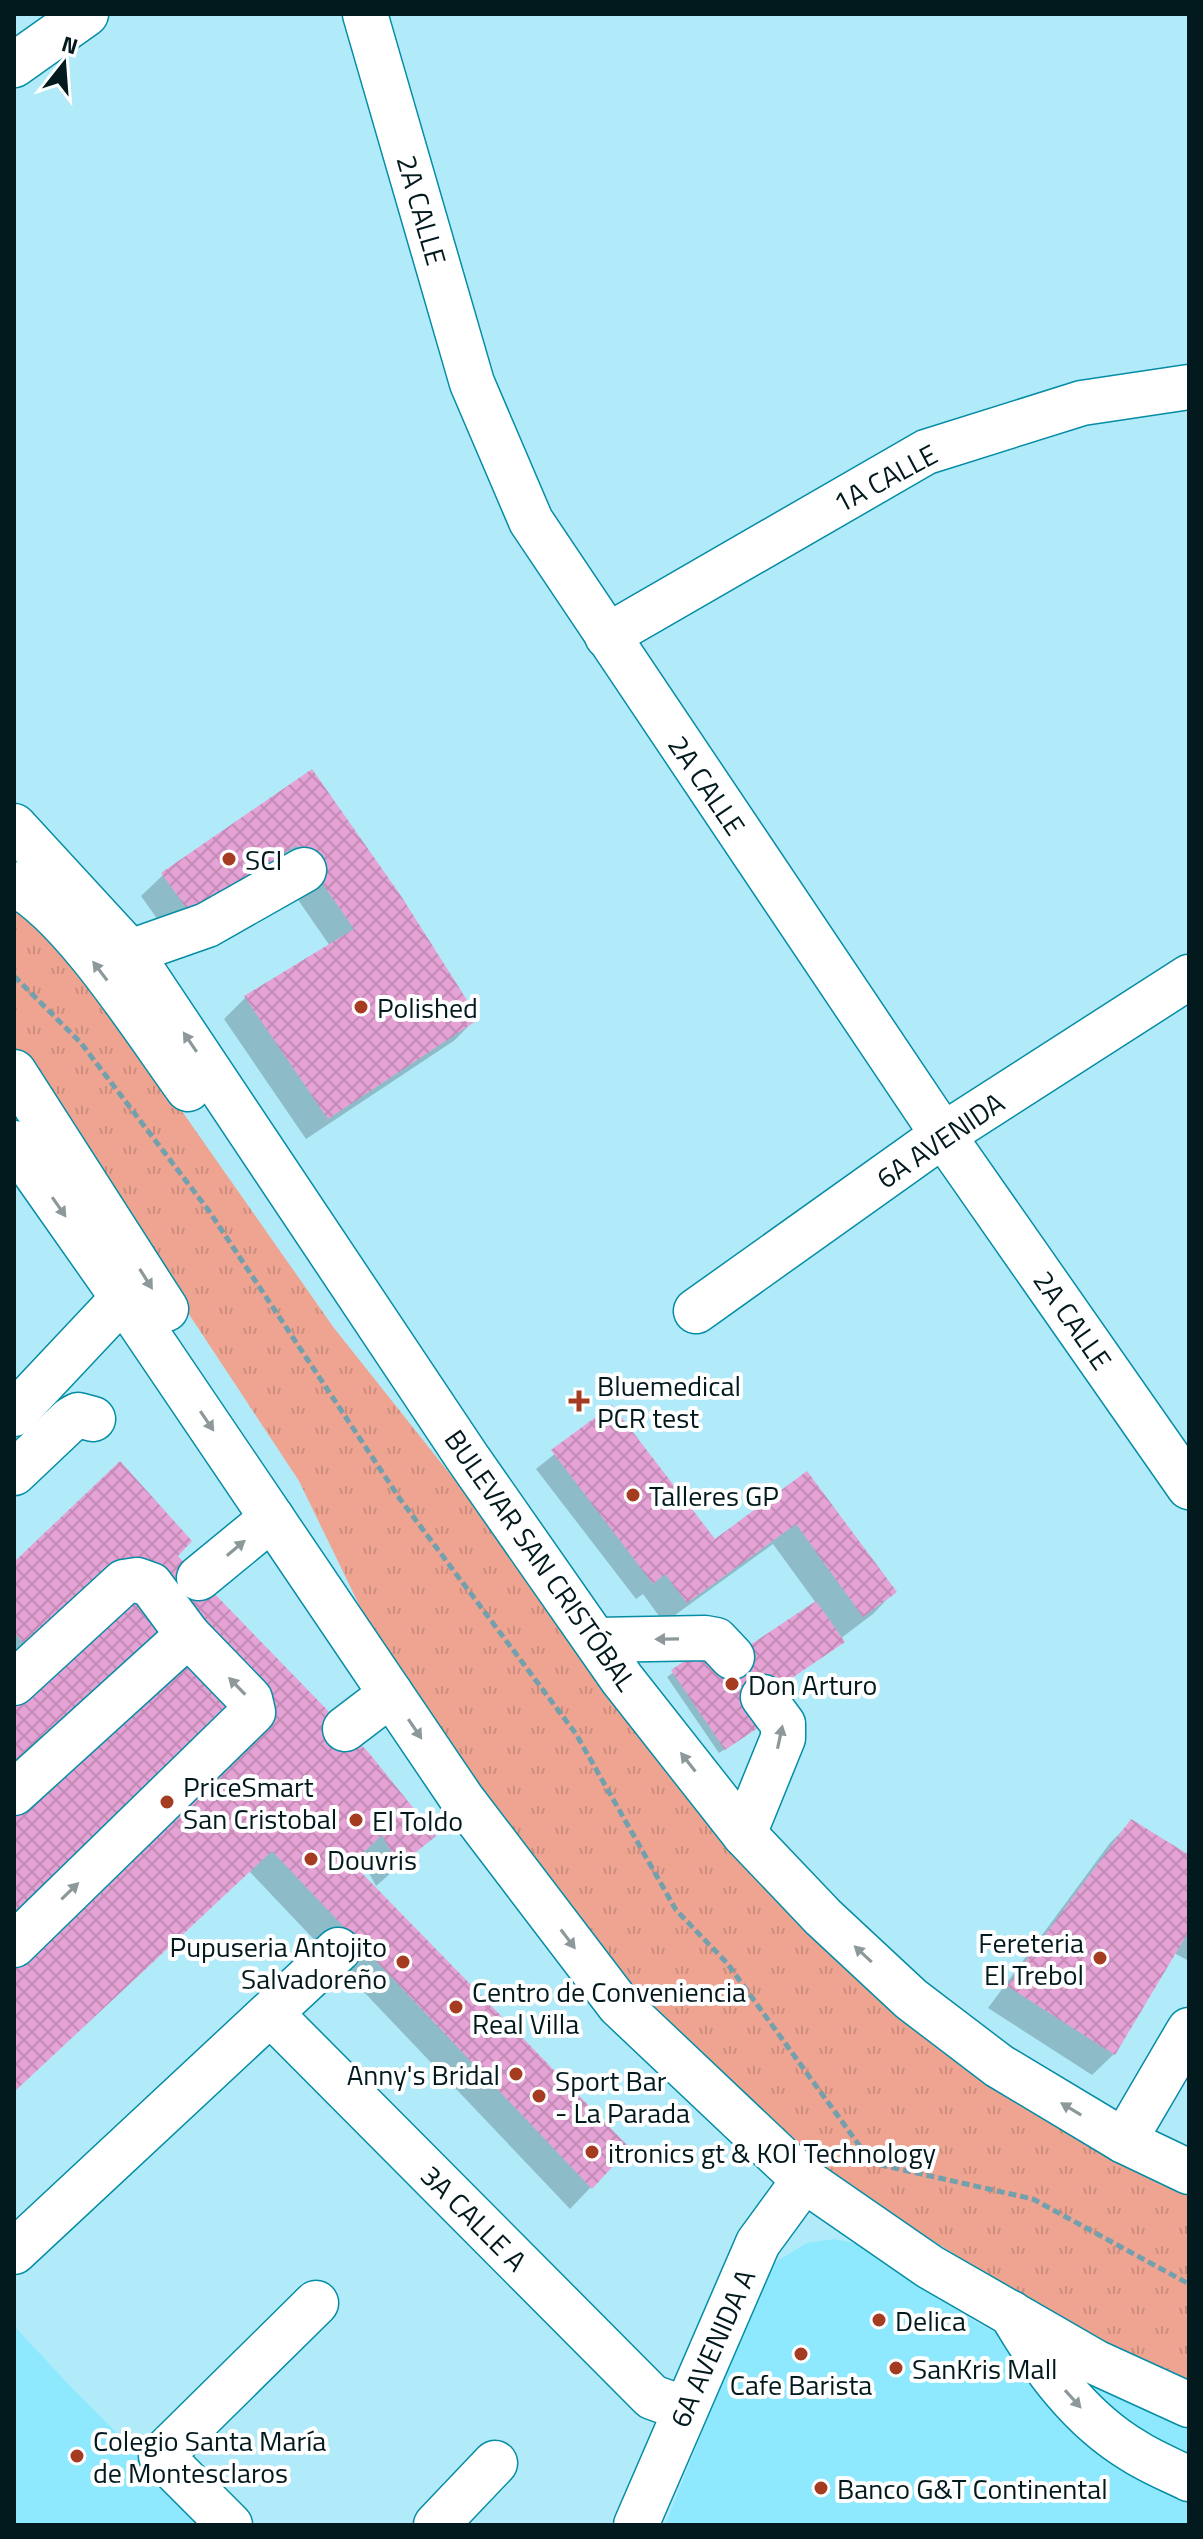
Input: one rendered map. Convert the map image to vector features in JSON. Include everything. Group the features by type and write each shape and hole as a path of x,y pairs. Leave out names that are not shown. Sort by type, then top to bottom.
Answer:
{"street":[{"path":"14,65 86,14"},
{"name":"2A CALLE","path":"365,14 472,383 531,521 943,1135 1189,1487"},
{"name":"1A CALLE","path":"607,636 926,452 1082,403 1189,387"},
{"name":"BULEVAR SAN CRISTÓBAL","path":"14,826 130,952 467,1457 596,1640 744,1834 823,1917 911,1999 999,2066 1124,2141 1189,2172"},
{"path":"130,952 207,925 304,870"},
{"path":"14,884 33,893 68,928 213,1122 350,1323 467,1457"},
{"name":"6A AVENIDA","path":"696,1311 943,1135 1189,977"},
{"path":"14,1072 155,1294 287,1489 363,1652"},
{"path":"14,1143 123,1298 462,1799 619,2005 804,2180 930,2267 1097,2363 1189,2405"},
{"path":"14,1414 123,1298"},
{"path":"14,1473 71,1419 78,1415 93,1419"},
{"path":"199,1578 272,1518"},
{"path":"14,1683 124,1582 137,1580 151,1585 188,1635 250,1699 253,1712 14,1945"},
{"path":"14,1793 188,1635"},
{"path":"596,1640 705,1638 716,1640 732,1657"},
{"path":"345,1729 391,1694"},
{"path":"744,1834 783,1738 783,1724 763,1697"},
{"path":"14,2252 338,1950"},
{"name":"3A CALLE A","path":"271,2014 652,2397 685,2409"},
{"path":"1124,2141 1189,2030"},
{"name":"6A AVENIDA A","path":"636,2525 758,2243 804,2180"},
{"path":"230,2525 161,2456 316,2303"},
{"path":"1011,2313 1041,2364 1084,2411 1132,2450 1189,2479"},
{"path":"436,2525 495,2463"}],"path":[{"path":"14,976 81,1043 209,1211 400,1499 576,1734 676,1910 727,1963 872,2163 1033,2199 1189,2284"}],"shaded area":[{"name":"SanKris Mall","path":"834,2239 862,2245 977,2323 1153,2412 1189,2424 1189,2525 665,2525 755,2299 774,2263 807,2243"},
{"name":"Colegio Santa María de Montesclaros","path":"14,2326 70,2386 209,2525 14,2525"}],"green space":[{"path":"14,903 106,1003 334,1328 477,1508 704,1812 1189,2193 1189,2386 1093,2341 812,2165 643,2005 558,1903 382,1652 299,1481 14,1049"}],"building":[{"name":"Polished","path":"312,769 401,896 479,1019 328,1119 244,996 354,929 296,845 193,917 161,873"},
{"path":"612,1405 715,1539 807,1471 897,1592 863,1617 796,1524 687,1603 665,1574 653,1584 551,1450"},
{"name":"PriceSmart San Cristobal","path":"120,1461 192,1541 178,1556 369,1753 436,1836 399,1866 382,1835 352,1863 630,2148 592,2189 272,1851 14,2092 14,1655 25,1645 14,1632 14,1562"},
{"name":"Don Arturo","path":"816,1601 845,1642 752,1705 765,1723 725,1750 671,1670 710,1644 723,1663"},
{"name":"Fereteria El Trebol","path":"1131,1819 1189,1855 1189,1931 1115,2055 1007,1986"}],"place":[{"name":"SCI","path":"229,859"},
{"name":"Polished","path":"361,1007"},
{"name":"Bluemedical PCR test","path":"579,1401"},
{"name":"Talleres GP","path":"633,1495"},
{"name":"Don Arturo","path":"732,1684"},
{"name":"PriceSmart San Cristobal","path":"167,1802"},
{"name":"El Toldo","path":"356,1820"},
{"name":"Douvris","path":"311,1859"},
{"name":"Fereteria El Trebol","path":"1100,1958"},
{"name":"Pupuseria Antojito Salvadoreño","path":"403,1962"},
{"name":"Centro de Conveniencia Real Villa","path":"456,2007"},
{"name":"Anny's Bridal","path":"516,2074"},
{"name":"Sport Bar - La Parada","path":"539,2096"},
{"name":"itronics gt & KOI Technology","path":"592,2152"},
{"name":"Delica","path":"879,2320"},
{"name":"Cafe Barista","path":"801,2354"},
{"name":"SanKris Mall","path":"896,2368"},
{"name":"Colegio Santa María de Montesclaros","path":"77,2456"},
{"name":"Banco G&T Continental","path":"821,2488"}]}
